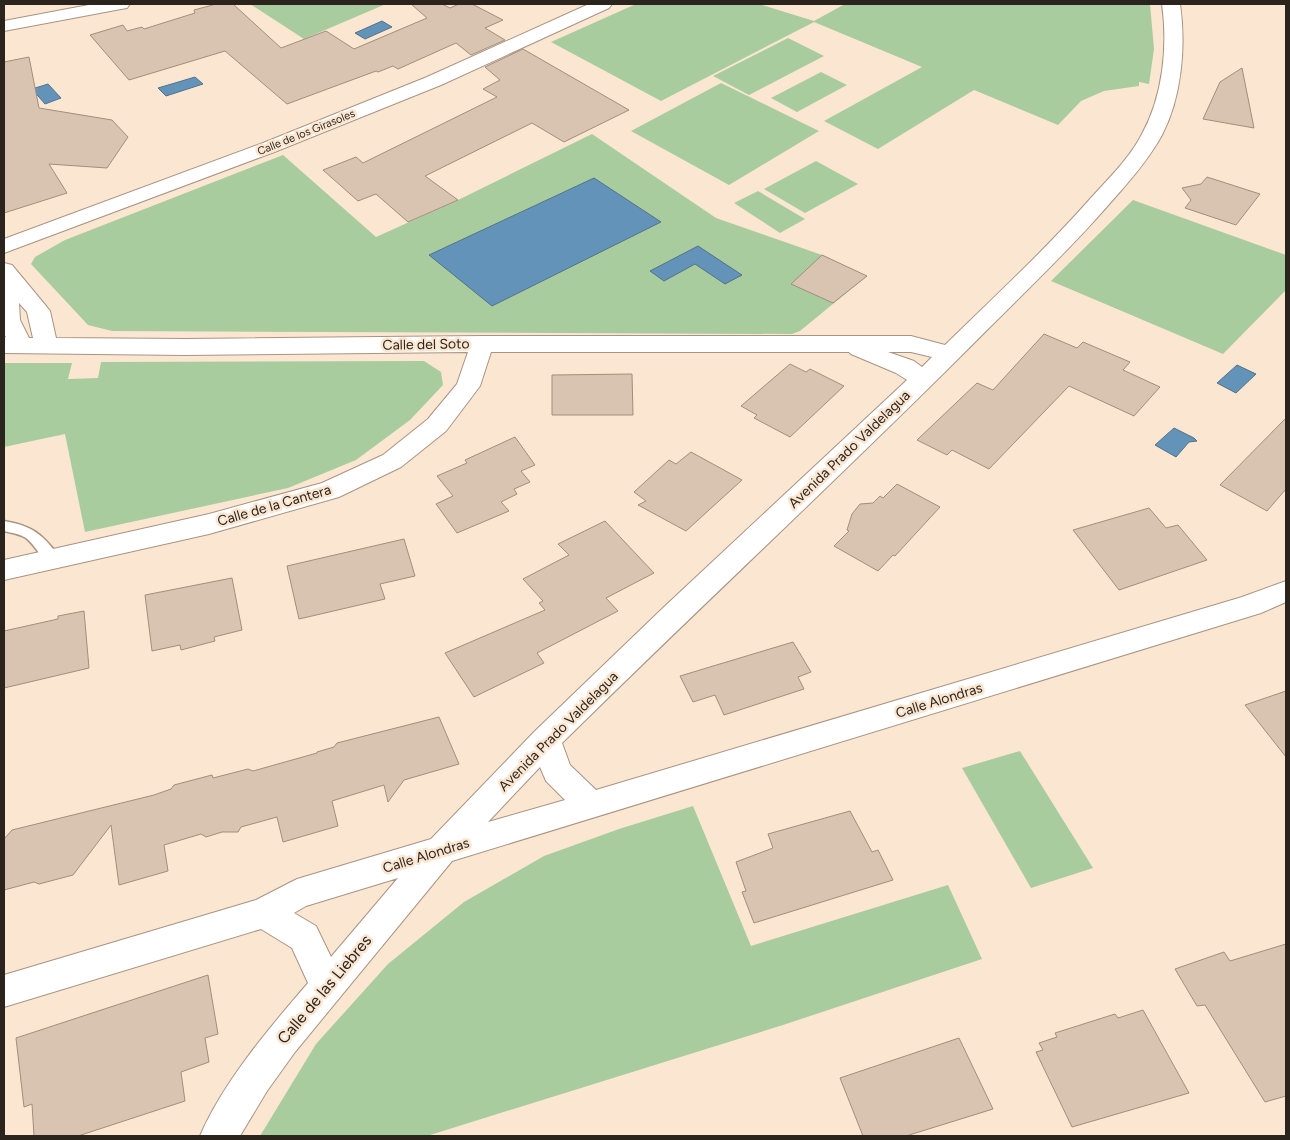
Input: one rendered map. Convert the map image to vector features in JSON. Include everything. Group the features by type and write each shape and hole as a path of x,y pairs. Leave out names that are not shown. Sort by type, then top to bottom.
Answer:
{"street":[{"path":"4,26 121,4"},
{"name":"Calle de los Girasoles","path":"4,246 289,139 434,80 603,4"},
{"name":"Avenida Prado Valdelagua","path":"441,850 546,740 950,354 1073,232 1121,178 1152,135 1163,108 1174,54 1174,25 1171,4"},
{"path":"9,277 4,309 11,326 12,344"},
{"path":"9,277 38,312 46,344"},
{"name":"Calle del Soto","path":"12,344 196,347 482,344 911,344 950,354"},
{"name":"Calle de la Cantera","path":"4,570 208,524 330,490 392,462 437,425 468,386 482,344"},
{"name":"Calle del Soto","path":"848,344 905,367 922,379"},
{"name":"Calle Alondras","path":"4,991 264,913 297,894 1242,608 1286,592"},
{"path":"546,740 557,772 592,806"},
{"name":"Calle de las Liebres","path":"219,1136 254,1079 282,1040 441,850"},
{"path":"264,913 304,937 327,986"}],"lane":[{"path":"4,526 26,530 38,539 54,559"}],"green space":[{"path":"250,4 386,4 304,39"},
{"path":"636,4 759,4 814,21 845,4 1150,4 1154,49 1149,84 1139,82 1139,86 1104,91 1081,101 1058,125 974,90 878,149 824,121 922,67 814,22 661,101 551,42"},
{"path":"788,38 824,56 749,95 713,76"},
{"path":"821,72 847,85 797,112 771,98"},
{"path":"721,83 819,131 729,185 631,131"},
{"path":"592,134 716,218 822,255 867,276 800,331 792,334 112,331 88,325 31,264 35,257 65,240 283,155 376,237 458,200"},
{"path":"816,161 858,184 805,213 764,189"},
{"path":"758,191 805,219 780,233 734,203"},
{"path":"1133,200 1286,255 1286,290 1223,354 1051,281"},
{"path":"424,361 441,372 443,385 410,420 356,460 288,488 85,532 65,434 4,447 4,363 72,363 68,379 98,378 101,362"},
{"path":"1020,751 1093,868 1031,888 962,768"},
{"path":"693,806 751,946 948,885 982,959 783,1025 427,1136 260,1136 316,1044 388,964 464,902 544,856 619,829"}],"water":[{"path":"382,21 392,27 365,39 355,33"},
{"path":"195,77 203,84 166,96 158,88"},
{"path":"48,84 61,98 45,104 32,89"},
{"path":"594,178 661,222 492,306 429,255"},
{"path":"698,246 742,275 725,284 695,264 664,281 650,271"},
{"path":"1237,365 1256,374 1236,393 1217,383"},
{"path":"1174,428 1197,441 1189,442 1176,457 1155,445"}],"building":[{"path":"216,4 233,4 281,48 326,31 354,49 427,18 411,4 442,4 450,8 459,4 472,4 503,20 485,28 505,40 471,55 456,43 398,69 393,66 378,72 376,71 287,104 225,51 129,80 90,35 123,25 127,31 142,27 144,29 195,13 194,10"},
{"path":"523,49 629,110 564,142 532,123 425,176 458,200 408,222 376,194 358,201 323,170 356,157 363,163 497,97 483,89 500,80 485,67"},
{"path":"29,57 39,108 112,120 128,137 107,168 49,164 67,193 4,213 4,62"},
{"path":"1242,68 1254,128 1203,119 1220,82"},
{"path":"1207,177 1260,194 1236,225 1185,208 1191,200 1182,188 1201,184"},
{"path":"822,255 867,276 833,303 791,284"},
{"path":"1044,334 1077,348 1083,342 1130,362 1123,370 1160,387 1134,416 1069,386 989,469 952,450 947,455 917,440 977,383 993,390"},
{"path":"790,364 806,372 810,369 844,386 790,437 754,418 757,415 741,406"},
{"path":"632,374 633,415 552,415 552,375"},
{"path":"1286,418 1286,489 1267,511 1220,485"},
{"path":"515,437 535,465 521,471 530,482 514,489 517,494 501,502 509,511 457,533 436,504 453,496 437,476 467,463 465,460"},
{"path":"691,452 742,480 686,531 638,505 646,501 634,492 669,460 676,464"},
{"path":"897,484 940,507 895,556 893,555 878,571 834,546 849,531 847,530 852,514 860,504 873,503 880,496 883,498"},
{"path":"1149,508 1166,528 1178,525 1207,560 1119,590 1073,530"},
{"path":"605,521 654,573 606,598 618,611 537,653 544,663 474,697 445,653 545,610 539,603 543,601 523,579 569,555 558,544"},
{"path":"404,539 415,576 380,584 385,599 299,619 287,566"},
{"path":"232,578 242,630 214,637 215,641 181,650 180,645 152,651 145,595"},
{"path":"84,611 89,668 4,688 4,631"},
{"path":"793,642 811,672 798,677 804,689 724,715 715,695 693,702 680,676"},
{"path":"1286,691 1286,757 1245,705"},
{"path":"439,717 459,764 404,780 388,802 384,785 332,801 338,826 283,842 277,817 241,827 238,832 222,832 206,837 201,834 164,845 168,871 119,885 111,825 73,875 39,884 34,882 4,890 4,839 12,830 154,795 171,789 174,785 212,775 213,778 248,769 253,771 317,753 334,747 337,743"},
{"path":"850,811 872,852 878,850 893,880 754,923 742,892 746,891 736,862 773,848 768,834"},
{"path":"1286,944 1286,1096 1265,1102 1205,1005 1197,1006 1175,969 1224,952 1230,961"},
{"path":"208,975 218,1034 205,1038 209,1062 181,1072 185,1101 78,1136 34,1136 32,1104 24,1107 16,1038"},
{"path":"1143,1010 1189,1093 1072,1127 1036,1052 1043,1050 1039,1043 1057,1037 1055,1033 1115,1014 1118,1018"},
{"path":"959,1038 993,1109 906,1136 863,1136 840,1078"}]}
